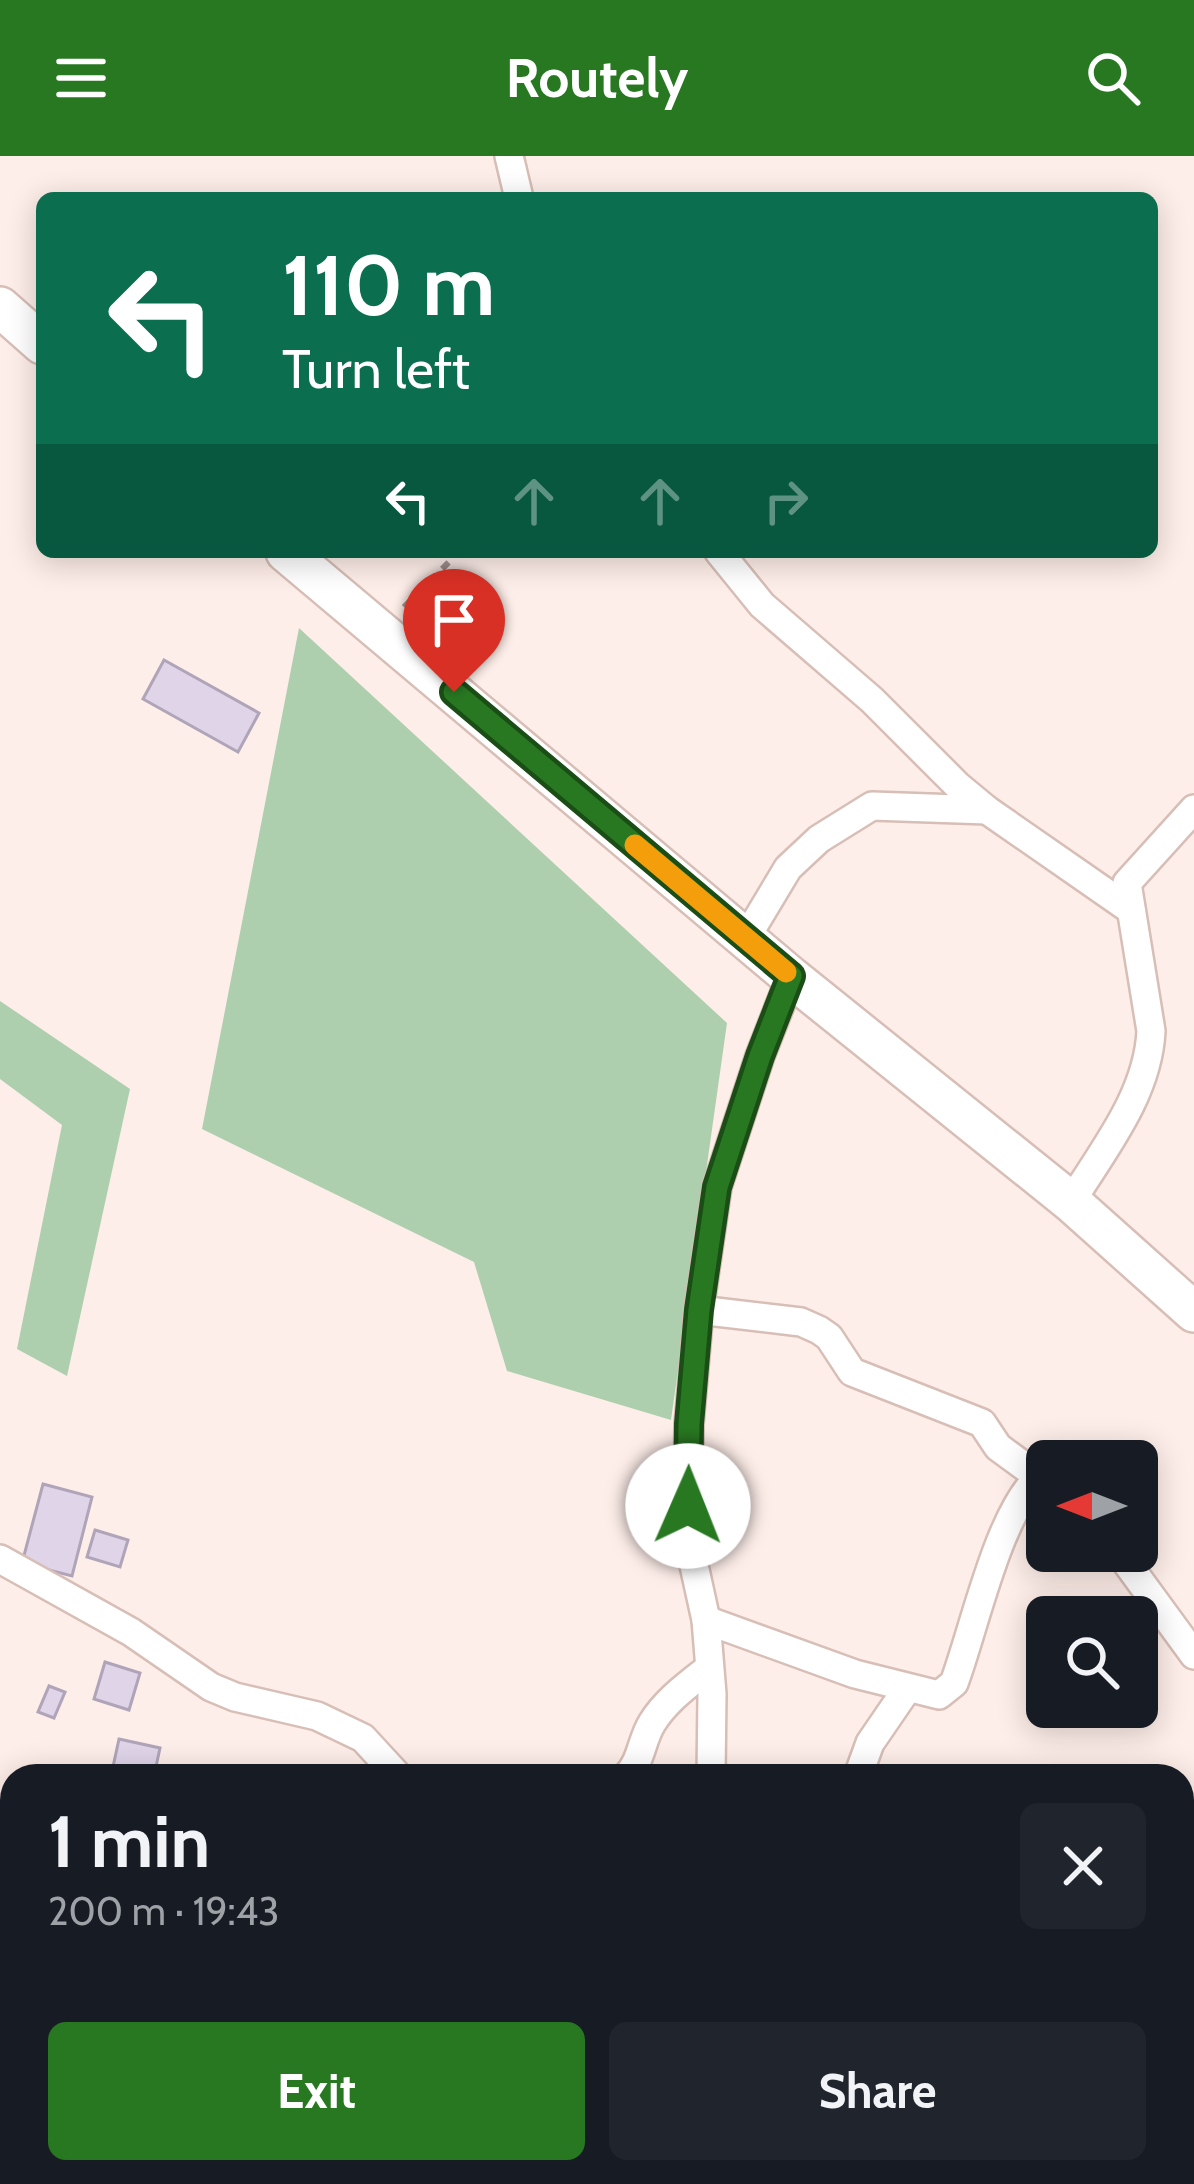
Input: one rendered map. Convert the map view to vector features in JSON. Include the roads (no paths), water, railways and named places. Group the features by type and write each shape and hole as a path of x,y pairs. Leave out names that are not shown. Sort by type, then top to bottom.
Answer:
{"street":[{"path":"509,156 518,192"},
{"path":"0,308 36,339"},
{"path":"293,558 791,976 1071,1202 1194,1312"},
{"path":"724,558 763,605 987,810 1131,910"},
{"path":"746,938 788,868 819,838 872,806 987,810"},
{"path":"1071,1202 1121,1122 1150,1051 1151,1031 1126,891 1130,877 1194,809"},
{"path":"711,1764 706,1620 690,1546 688,1506 699,1310 717,1187 791,976"},
{"path":"699,1310 801,1322 819,1330 830,1337 852,1372 969,1415 982,1423 998,1448 1026,1469"},
{"path":"706,1620 907,1689 939,1695 954,1683 992,1565 1026,1492"},
{"path":"0,1559 131,1632 212,1687 317,1716 364,1738 387,1764"},
{"path":"1133,1572 1194,1655"},
{"path":"637,1764 650,1726 665,1706 709,1668"},
{"path":"862,1764 870,1743 907,1689"}]}
